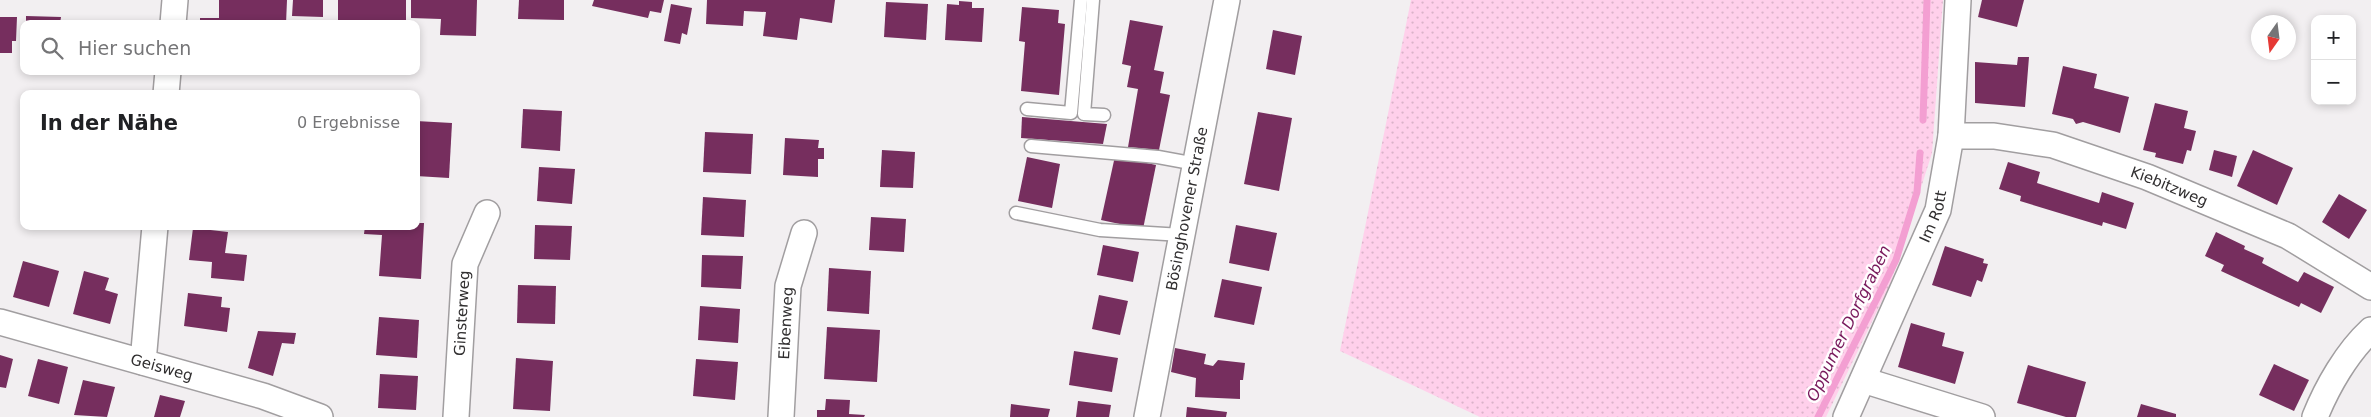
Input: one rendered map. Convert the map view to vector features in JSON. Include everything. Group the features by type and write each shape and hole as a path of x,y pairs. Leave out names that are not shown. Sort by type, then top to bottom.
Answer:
{"street":[{"path":"173,20 175,0"},
{"name":"Im Rott","path":"1846,417 1938,210 1951,136 1958,0"},
{"name":"Bösinghovener Straße","path":"1148,417 1196,164 1224,1"},
{"path":"166,90 168,75"},
{"name":"Kiebitzweg","path":"1951,136 1994,136 2054,145 2147,177 2288,236 2371,287"},
{"name":"Ginsterweg","path":"456,417 465,264 487,213"},
{"path":"143,362 155,230"},
{"name":"Eibenweg","path":"781,417 788,286 804,233"},
{"name":"Geisweg","path":"0,322 263,396 320,417"},
{"path":"2315,417 2330,385 2362,338 2371,330"},
{"path":"1863,380 1982,417"}],"lane":[{"path":"1028,109 1071,113 1080,0"},
{"path":"1093,0 1084,114 1104,115"},
{"path":"1030,146 1158,157 1196,164"},
{"path":"1016,212 1100,230 1182,236"}],"shaded area":[{"path":"1411,0 1943,0 1932,153 1891,282 1826,417 1480,417 1340,351"}],"building":[{"path":"219,0 287,0 286,20 200,20 200,18 219,18"},
{"path":"293,0 323,0 323,17 292,16"},
{"path":"338,0 406,0 406,20 338,20"},
{"path":"411,0 477,0 476,36 440,35 441,19 411,18"},
{"path":"519,0 564,0 564,20 518,19"},
{"path":"594,0 664,0 661,13 650,11 648,18 592,6"},
{"path":"707,0 835,0 832,23 800,18 797,40 763,36 766,12 744,11 743,26 706,24"},
{"path":"1982,0 2024,0 2017,27 1978,17"},
{"path":"959,1 972,2 972,8 984,8 982,42 945,40 947,4 959,5"},
{"path":"886,2 928,4 926,40 884,37"},
{"path":"671,4 692,8 687,35 682,33 680,44 664,41"},
{"path":"1022,7 1059,10 1058,23 1065,24 1059,95 1021,91 1025,42 1019,41"},
{"path":"26,16 61,17 61,20 26,20"},
{"path":"0,17 17,17 16,41 12,41 12,53 0,53"},
{"path":"1130,20 1163,26 1154,70 1164,72 1160,93 1170,95 1159,150 1128,147 1138,89 1127,87 1131,66 1122,64"},
{"path":"1273,30 1302,36 1295,75 1266,69"},
{"path":"2018,57 2029,57 2025,107 1975,103 1975,62 2017,65"},
{"path":"2063,66 2097,74 2094,88 2129,97 2120,133 2083,122 2076,124 2073,119 2052,114"},
{"path":"2155,103 2188,111 2184,128 2196,131 2191,151 2187,150 2183,164 2155,157 2156,153 2143,150"},
{"path":"523,109 562,111 560,151 521,148"},
{"path":"1258,112 1292,118 1279,191 1244,184"},
{"path":"1022,117 1107,124 1103,144 1021,138"},
{"path":"420,121 452,123 449,178 420,176"},
{"path":"705,132 753,134 751,174 703,172"},
{"path":"785,138 819,140 818,148 824,148 824,159 818,159 818,177 783,175"},
{"path":"882,150 915,152 913,188 880,187"},
{"path":"2214,150 2237,156 2232,177 2209,170"},
{"path":"2253,150 2293,168 2277,205 2237,186"},
{"path":"1115,156 1156,165 1143,229 1101,220"},
{"path":"1027,157 1060,164 1052,208 1018,201"},
{"path":"2008,162 2040,172 2037,183 2099,203 2102,192 2134,203 2126,229 2103,222 2102,226 2020,201 2021,196 1999,189"},
{"path":"539,167 575,169 572,204 537,201"},
{"path":"2339,194 2367,210 2349,239 2322,222"},
{"path":"703,197 746,200 744,237 701,235"},
{"path":"871,217 906,219 904,252 869,250"},
{"path":"420,223 424,223 421,279 379,276 382,235 364,234 364,230 420,230"},
{"path":"535,225 572,226 570,260 534,259"},
{"path":"1236,225 1277,233 1269,271 1229,263"},
{"path":"193,230 228,232 225,253 247,255 244,281 211,278 212,262 189,260"},
{"path":"2216,232 2245,246 2244,249 2264,258 2262,263 2298,282 2304,272 2334,287 2321,313 2301,303 2299,307 2221,271 2224,265 2205,256"},
{"path":"1103,245 1139,252 1133,282 1097,275"},
{"path":"1945,246 1984,259 1983,263 1988,264 1982,282 1977,280 1971,297 1932,285"},
{"path":"702,255 743,256 741,289 701,287"},
{"path":"23,261 59,271 49,307 13,297"},
{"path":"829,268 871,271 869,314 827,311"},
{"path":"84,271 109,278 105,290 118,294 110,324 73,314"},
{"path":"1222,279 1262,287 1254,325 1214,317"},
{"path":"518,285 556,286 555,324 517,323"},
{"path":"188,293 222,297 221,307 230,308 227,332 184,326"},
{"path":"1099,295 1128,301 1120,335 1092,329"},
{"path":"700,306 740,309 738,343 698,340"},
{"path":"379,317 419,320 417,358 376,355"},
{"path":"1911,323 1945,333 1942,346 1964,352 1955,384 1898,367"},
{"path":"827,327 880,330 877,382 824,379"},
{"path":"258,331 296,333 294,344 282,343 273,376 248,368"},
{"path":"1175,348 1206,354 1204,364 1213,366 1218,360 1245,363 1243,380 1240,380 1240,399 1195,397 1196,378 1171,372"},
{"path":"1074,351 1118,358 1112,392 1069,385"},
{"path":"0,355 13,359 6,388 0,387"},
{"path":"516,358 553,361 550,411 513,409"},
{"path":"38,359 68,367 59,404 28,396"},
{"path":"696,359 738,362 735,400 693,396"},
{"path":"2274,364 2309,380 2294,411 2259,395"},
{"path":"2028,365 2086,382 2076,417 2066,417 2017,403"},
{"path":"380,374 418,376 416,410 378,408"},
{"path":"83,380 115,387 107,417 74,415"},
{"path":"160,395 185,401 180,417 154,417"},
{"path":"826,399 850,400 849,414 865,415 864,417 817,417 817,410 825,410"},
{"path":"1078,401 1111,405 1109,417 1076,417"},
{"path":"1011,404 1050,409 1048,417 1010,417"},
{"path":"2141,404 2176,414 2176,417 2137,417"},
{"path":"1187,407 1227,412 1226,417 1186,417"}],"waterway":[{"name":"Oppumer Dorfgraben","path":"1923,120 1927,0"},
{"name":"Oppumer Dorfgraben","path":"1818,417 1896,260 1917,192 1920,153"}]}
